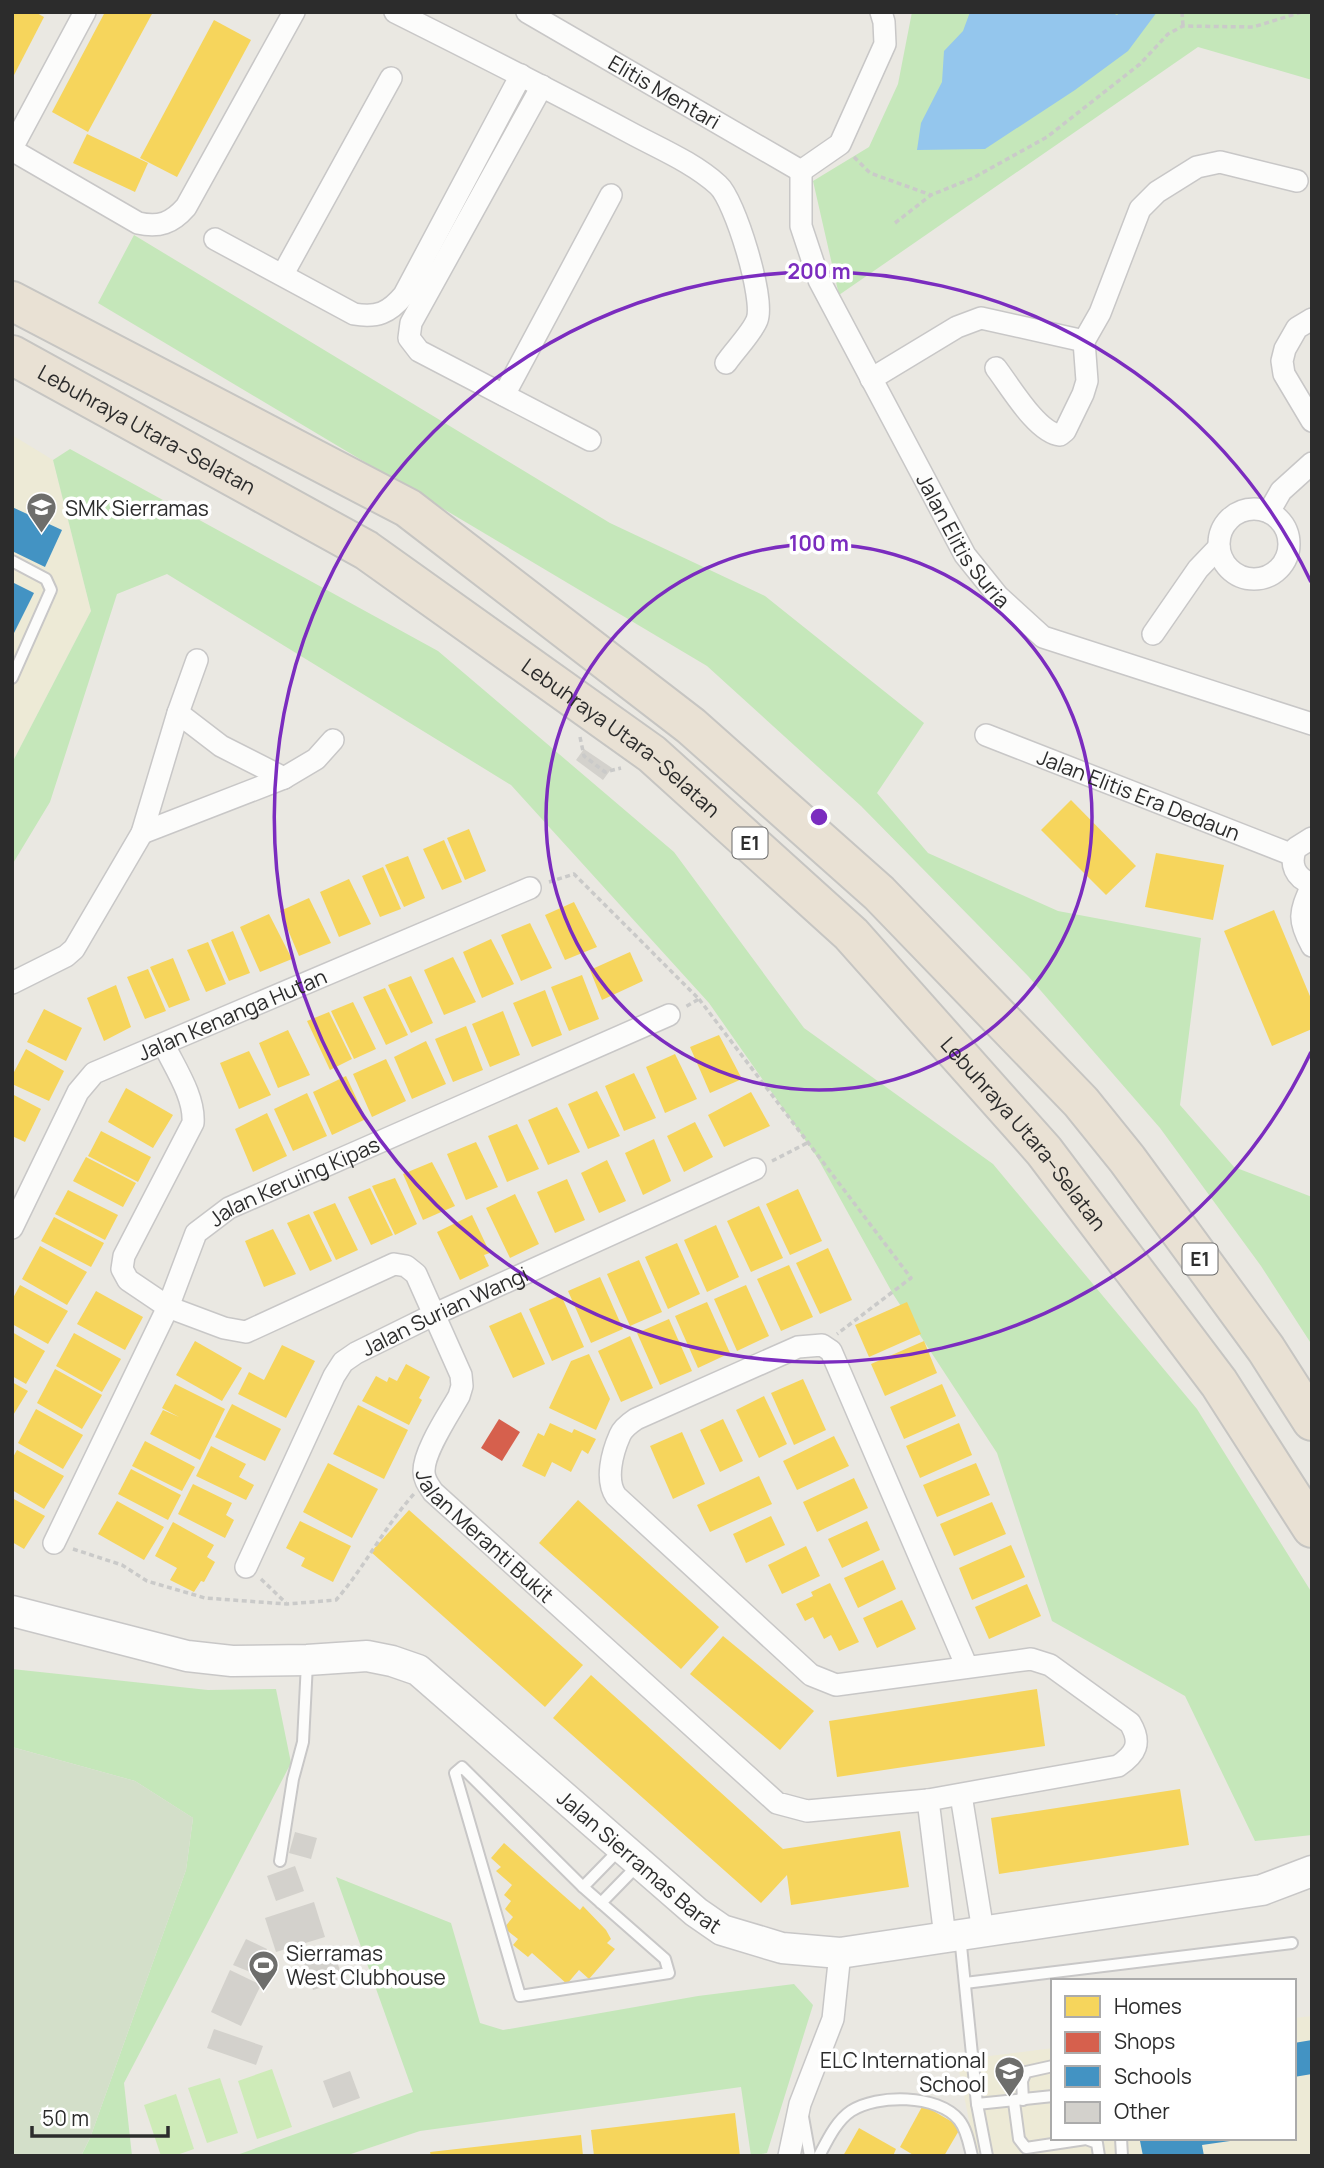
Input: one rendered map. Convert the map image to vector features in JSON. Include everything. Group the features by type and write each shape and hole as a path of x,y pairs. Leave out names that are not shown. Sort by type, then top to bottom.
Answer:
{"highway":[{"name":"E1","path":"12,300 408,508 691,726 879,893 1081,1102 1128,1159 1258,1338 1312,1421"},
{"name":"Lebuhraya Utara–Selatan","path":"12,355 366,550 657,759 851,934 1044,1151 1219,1383 1312,1528"}],"street":[{"path":"79,17 12,149 138,223 151,226 176,219 186,207 294,12"},
{"path":"395,12 542,86 693,167 719,185 730,200 740,225 758,299 757,320 726,363"},
{"name":"Elitis Mentari","path":"527,12 801,171"},
{"path":"801,171 840,144 885,44 881,12"},
{"path":"215,239 354,314 370,317 382,314 395,306 410,283 521,75"},
{"path":"283,274 391,78"},
{"path":"542,86 411,323 410,338 419,351 590,440"},
{"path":"996,368 1037,422 1053,434 1060,435 1065,431 1087,381 1084,341 1100,313 1140,209 1157,192 1196,167 1220,162 1297,181"},
{"name":"Jalan Elitis Suria","path":"801,171 802,226 819,280 965,555 998,596 1043,637 1312,724"},
{"path":"504,395 611,195"},
{"path":"871,379 957,327 981,318 1084,341"},
{"path":"1312,319 1297,328 1285,349 1282,361 1284,374 1312,421"},
{"path":"1269,512 1281,491 1312,463"},
{"path":"1245,510 1269,512 1285,526 1290,548 1287,558 1273,574 1262,579 1239,576 1229,569 1222,559 1220,535 1234,516 1245,510"},
{"path":"1153,634 1198,569 1219,547"},
{"path":"12,983 66,956 74,949 142,833 178,713 198,660"},
{"path":"178,713 221,746 284,778"},
{"name":"Jalan Elitis Era Dedaun","path":"986,736 1293,855"},
{"path":"142,833 284,778 316,759 333,740"},
{"path":"1312,838 1302,842 1293,855 1294,870 1298,877 1312,885 1300,911 1303,929 1312,946"},
{"name":"Jalan Kenanga Hutan","path":"12,1228 78,1092 94,1073 530,888"},
{"name":"Jalan Keruing Kipas","path":"54,1543 168,1307 196,1233 229,1208 669,1015"},
{"name":"Jalan Meranti Bukit","path":"164,1045 194,1111 193,1123 124,1256 122,1269 128,1280 168,1307 224,1328 246,1332 394,1264 407,1266 416,1274 461,1376 459,1396 425,1459 426,1481 433,1492 777,1804 807,1811 928,1800 1118,1766 1131,1758 1136,1747 1136,1733 1130,1723 1049,1665 1031,1660 836,1685 811,1675 616,1496 611,1488 610,1477 620,1433 636,1419 799,1347 822,1345"},
{"name":"Jalan Surian Wangi","path":"246,1567 334,1376 343,1362 433,1315 755,1169"},
{"path":"822,1345 831,1351 838,1362 967,1667"},
{"name":"Jalan Sierramas Barat","path":"12,1611 187,1656 232,1661 367,1656 418,1670 696,1912 722,1930 782,1948 840,1953 1262,1890 1312,1871"},
{"path":"961,1795 963,1934"},
{"path":"928,1800 963,1934"},
{"path":"789,2156 800,2104 833,2019 840,1953"}],"lane":[{"path":"12,561 46,579 51,590 12,678"},
{"path":"280,1861 293,1779 303,1742 307,1660"},
{"path":"462,1767 583,1887 665,1959 669,1973 520,1996 455,1773 462,1767"},
{"path":"583,1887 631,1855"},
{"path":"601,1903 631,1855"},
{"path":"963,1934 977,2104 987,2156"},
{"path":"965,1983 1292,1943"},
{"path":"1051,2066 1026,2072 1022,2081 1018,2101 1019,2140 1026,2148 1092,2140 1097,2144 1099,2156"},
{"path":"977,2104 1051,2096"},
{"path":"820,2156 828,2138 849,2112 864,2105 903,2099 925,2102 952,2113 965,2130 972,2156"},
{"path":"800,2104 810,2156"}],"path":[{"path":"1182,12 1184,26"},
{"path":"895,223 931,195 973,178 1046,137 1140,64 1168,34 1184,26 1253,27 1302,12"},
{"path":"840,144 870,173 931,195"},
{"path":"530,888 574,874 699,999 911,1278 822,1345"},
{"path":"669,1015 699,999"},
{"path":"755,1169 807,1143"},
{"path":"246,1567 288,1604"}],"shaded area":[{"name":"SMK Sierramas","path":"12,435 53,460 91,611 12,763"},
{"name":"ELC International School","path":"1312,2016 1312,2156 976,2156 957,2060 1051,2048 1051,2140 1296,2140 1296,2018"}],"green space":[{"path":"912,12 1312,12 1312,80 1198,47 839,295 813,181 869,147 898,84"},
{"path":"134,235 610,523 765,596 924,723 877,793 928,853 1058,911 1201,938 1180,1105 1234,1167 1312,1197 1312,1345 1261,1266 1160,1128 1028,976 861,806 707,666 98,303"},
{"path":"70,449 438,651 674,852 804,1028 993,1164 1197,1409 1312,1593 1312,1835 1255,1841 1185,1696 1052,1621 997,1453 893,1294 817,1157 709,1003 511,785 167,574 117,594 50,802 12,865 12,763 91,611 53,460"},
{"path":"12,1669 208,1690 276,1689 291,1763 124,2083 132,2156 81,2156 90,2138 186,1870 193,1818 135,1781 12,1747"},
{"path":"12,1747 135,1781 193,1818 186,1870 90,2138 81,2156 12,2156"},
{"path":"336,1877 451,1923 480,2023 503,2030 698,1996 794,1984 813,2005 767,2153 751,2156 741,2087 420,2131 345,2156 234,2156 413,2092"},
{"path":"272,2069 292,2127 257,2139 238,2081"},
{"path":"220,2078 238,2133 207,2143 188,2088"},
{"path":"176,2094 194,2149 174,2156 161,2156 144,2105"}],"water":[{"path":"970,12 1110,12 1117,15 1121,12 1157,12 1128,51 1075,90 985,149 917,150 921,123 942,82 944,51 963,31"}],"building: Homes":[{"path":"12,12 35,12 44,17 12,79"},
{"path":"105,12 153,12 88,132 52,112"},
{"path":"214,20 251,40 177,177 140,158"},
{"path":"87,134 148,163 135,192 73,163"},
{"path":"1071,800 1136,866 1106,895 1041,830"},
{"path":"469,829 486,871 465,880 447,838"},
{"path":"444,840 462,882 442,890 423,849"},
{"path":"1156,853 1224,865 1213,920 1145,907"},
{"path":"408,856 425,898 404,907 385,865"},
{"path":"383,867 401,909 380,917 362,876"},
{"path":"349,879 371,924 339,937 320,892"},
{"path":"309,898 331,943 299,956 280,911"},
{"path":"574,902 597,947 565,960 545,915"},
{"path":"1274,910 1312,1001 1312,1029 1272,1046 1224,931"},
{"path":"269,914 292,959 260,972 240,927"},
{"path":"530,923 552,968 521,981 501,935"},
{"path":"233,931 250,973 229,981 211,940"},
{"path":"491,939 514,984 482,998 463,952"},
{"path":"208,942 226,984 206,992 187,950"},
{"path":"630,952 643,981 602,1000 590,970"},
{"path":"453,957 476,1002 444,1015 424,970"},
{"path":"173,958 190,1000 169,1008 150,967"},
{"path":"148,969 166,1011 145,1019 127,977"},
{"path":"582,975 599,1019 569,1031 551,987"},
{"path":"411,976 433,1023 411,1033 388,985"},
{"path":"116,985 131,1027 104,1041 87,998"},
{"path":"385,988 408,1035 386,1045 363,997"},
{"path":"545,990 562,1035 532,1047 513,1003"},
{"path":"353,1002 376,1049 354,1059 331,1011"},
{"path":"44,1009 82,1028 66,1061 27,1042"},
{"path":"503,1011 520,1055 490,1067 472,1024"},
{"path":"329,1012 352,1059 330,1070 307,1021"},
{"path":"466,1026 483,1070 453,1082 435,1039"},
{"path":"288,1030 310,1075 278,1088 259,1043"},
{"path":"719,1035 742,1079 710,1093 690,1047"},
{"path":"426,1041 446,1084 412,1099 394,1057"},
{"path":"26,1049 64,1071 49,1101 12,1084 12,1076"},
{"path":"249,1051 271,1095 239,1109 220,1063"},
{"path":"675,1054 697,1099 665,1113 646,1067"},
{"path":"386,1059 406,1101 372,1117 353,1074"},
{"path":"634,1073 656,1118 624,1131 605,1086"},
{"path":"346,1076 366,1119 332,1135 313,1092"},
{"path":"126,1088 173,1115 153,1148 108,1122"},
{"path":"597,1091 620,1136 588,1149 568,1104"},
{"path":"751,1092 770,1126 724,1147 708,1115"},
{"path":"307,1093 327,1136 293,1151 274,1109"},
{"path":"12,1094 41,1109 25,1142 12,1136"},
{"path":"557,1107 580,1152 548,1165 528,1120"},
{"path":"267,1113 287,1156 253,1172 235,1129"},
{"path":"695,1122 713,1157 684,1172 667,1136"},
{"path":"517,1124 539,1169 507,1182 488,1136"},
{"path":"101,1131 151,1157 138,1182 88,1156"},
{"path":"654,1139 671,1181 643,1195 625,1153"},
{"path":"476,1142 498,1187 466,1200 447,1154"},
{"path":"86,1157 136,1183 123,1207 73,1181"},
{"path":"607,1160 626,1201 599,1213 581,1173"},
{"path":"432,1162 455,1206 423,1220 403,1174"},
{"path":"395,1178 417,1224 395,1235 372,1186"},
{"path":"567,1179 585,1220 555,1233 537,1192"},
{"path":"370,1188 393,1235 371,1245 348,1197"},
{"path":"798,1189 822,1241 790,1255 766,1204"},
{"path":"68,1190 118,1215 105,1240 55,1214"},
{"path":"515,1194 539,1244 510,1258 486,1208"},
{"path":"335,1203 358,1250 336,1260 313,1212"},
{"path":"759,1206 783,1258 751,1272 727,1221"},
{"path":"309,1214 332,1261 310,1271 287,1223"},
{"path":"472,1215 490,1253 484,1255 489,1266 460,1280 437,1232"},
{"path":"54,1217 104,1243 91,1267 41,1241"},
{"path":"716,1225 739,1277 707,1292 684,1240"},
{"path":"273,1229 296,1274 264,1287 245,1241"},
{"path":"677,1243 700,1294 668,1309 645,1257"},
{"path":"40,1246 87,1272 67,1305 22,1279"},
{"path":"828,1248 852,1300 820,1314 796,1263"},
{"path":"639,1260 662,1312 630,1326 607,1274"},
{"path":"789,1265 813,1317 781,1331 757,1279"},
{"path":"600,1277 623,1329 591,1343 568,1291"},
{"path":"20,1285 68,1311 48,1344 12,1324 12,1300"},
{"path":"746,1285 769,1336 737,1351 714,1299"},
{"path":"96,1291 143,1317 125,1350 77,1324"},
{"path":"561,1295 584,1347 552,1361 529,1309"},
{"path":"707,1302 730,1353 698,1368 675,1316"},
{"path":"907,1302 921,1334 869,1357 855,1325"},
{"path":"521,1312 545,1364 513,1378 489,1326"},
{"path":"669,1319 692,1371 660,1385 637,1333"},
{"path":"12,1332 45,1351 26,1384 12,1376"},
{"path":"74,1333 121,1359 102,1392 56,1366"},
{"path":"630,1336 653,1388 621,1402 598,1351"},
{"path":"195,1341 242,1368 222,1401 176,1375"},
{"path":"924,1341 937,1373 885,1396 871,1364"},
{"path":"282,1345 315,1361 286,1418 238,1394 249,1372 264,1380"},
{"path":"589,1354 610,1399 596,1430 549,1408 571,1361"},
{"path":"406,1364 430,1377 409,1425 362,1401 376,1376 387,1382 389,1377 397,1381"},
{"path":"55,1369 102,1395 82,1429 37,1403"},
{"path":"803,1379 826,1430 794,1445 771,1393"},
{"path":"12,1382 28,1391 12,1417"},
{"path":"175,1384 225,1409 200,1460 150,1434 163,1410 179,1417 162,1408"},
{"path":"942,1384 956,1416 904,1439 890,1407"},
{"path":"764,1396 787,1444 759,1458 736,1410"},
{"path":"232,1404 281,1429 265,1461 215,1437"},
{"path":"358,1405 408,1430 384,1479 333,1454"},
{"path":"36,1409 83,1435 63,1469 18,1443"},
{"path":"723,1419 743,1461 720,1472 700,1430"},
{"path":"550,1423 572,1433 574,1429 596,1439 588,1454 582,1450 571,1472 552,1462 545,1477 522,1466 538,1433 544,1436"},
{"path":"959,1423 972,1455 920,1478 906,1446"},
{"path":"682,1432 705,1484 673,1499 650,1446"},
{"path":"834,1436 849,1466 797,1490 783,1461"},
{"path":"145,1441 195,1467 182,1491 132,1466"},
{"path":"211,1446 246,1464 239,1477 254,1485 246,1500 196,1476"},
{"path":"17,1450 64,1476 44,1509 12,1490 12,1459"},
{"path":"328,1463 378,1489 352,1538 303,1512"},
{"path":"976,1463 990,1495 937,1517 923,1485"},
{"path":"131,1469 181,1495 168,1520 118,1494"},
{"path":"759,1476 772,1504 710,1532 697,1505"},
{"path":"854,1478 868,1508 817,1532 803,1502"},
{"path":"193,1484 232,1503 226,1515 234,1520 225,1538 178,1514"},
{"path":"12,1498 45,1516 24,1549 12,1542"},
{"path":"578,1500 719,1627 681,1669 539,1543"},
{"path":"117,1501 164,1527 144,1560 98,1534"},
{"path":"992,1502 1006,1534 954,1556 940,1524"},
{"path":"409,1510 583,1665 545,1707 371,1552"},
{"path":"771,1516 785,1545 746,1563 733,1534"},
{"path":"300,1521 351,1546 333,1582 301,1566 305,1558 286,1548"},
{"path":"867,1521 880,1550 842,1568 828,1539"},
{"path":"173,1522 214,1545 207,1557 215,1562 204,1582 201,1581 194,1592 170,1580 177,1568 155,1556"},
{"path":"1011,1545 1025,1577 972,1600 959,1568"},
{"path":"806,1546 820,1576 782,1594 768,1565"},
{"path":"883,1560 896,1589 858,1608 844,1578"},
{"path":"830,1583 859,1642 839,1651 831,1635 824,1639 813,1617 805,1621 796,1604 813,1596 811,1592"},
{"path":"1027,1584 1041,1616 989,1639 975,1607"},
{"path":"902,1600 916,1629 877,1648 863,1618"},
{"path":"723,1636 814,1711 780,1750 690,1674"},
{"path":"591,1675 783,1849 900,1831 909,1887 791,1905 787,1875 761,1903 553,1718"},
{"path":"1037,1689 1045,1746 837,1777 829,1721"},
{"path":"1180,1789 1189,1845 999,1874 991,1818"},
{"path":"504,1843 580,1910 583,1906 606,1930 611,1939 607,1943 615,1949 589,1979 579,1970 567,1984 532,1953 528,1957 513,1945 518,1939 504,1928 513,1917 505,1909 511,1901 504,1895 512,1885 496,1871 501,1867 491,1858"},
{"path":"923,2105 961,2127 944,2156 915,2156 900,2147"},
{"path":"735,2113 740,2156 594,2156 591,2130"},
{"path":"859,2128 896,2149 893,2156 843,2156"},
{"path":"581,2135 583,2156 431,2156 430,2152"}],"building: Shops":[{"path":"499,1419 520,1432 502,1461 481,1448"}],"building: Schools":[{"path":"12,507 62,530 45,567 12,551"},
{"path":"12,582 34,593 12,637"},
{"path":"1312,2040 1312,2074 1296,2077 1296,2043"},
{"path":"1237,2140 1202,2145 1204,2156 1143,2156 1140,2141"}],"building: Other":[{"path":"584,749 612,768 603,780 576,760"},
{"path":"295,1832 317,1838 311,1859 289,1853"},
{"path":"295,1866 304,1891 276,1901 267,1876"},
{"path":"314,1902 325,1937 276,1952 265,1918"},
{"path":"246,1939 267,1949 255,1974 233,1965"},
{"path":"334,1951 343,1981 313,1990 303,1960"},
{"path":"230,1970 261,1985 241,2026 211,2012"},
{"path":"214,2029 263,2046 256,2065 207,2048"},
{"path":"350,2071 360,2098 333,2108 323,2081"}],"place":[{"name":"SMK Sierramas","path":"42,535"},
{"name":"Sierramas West Clubhouse","path":"263,1992"},
{"name":"ELC International School","path":"1009,2099"}]}
